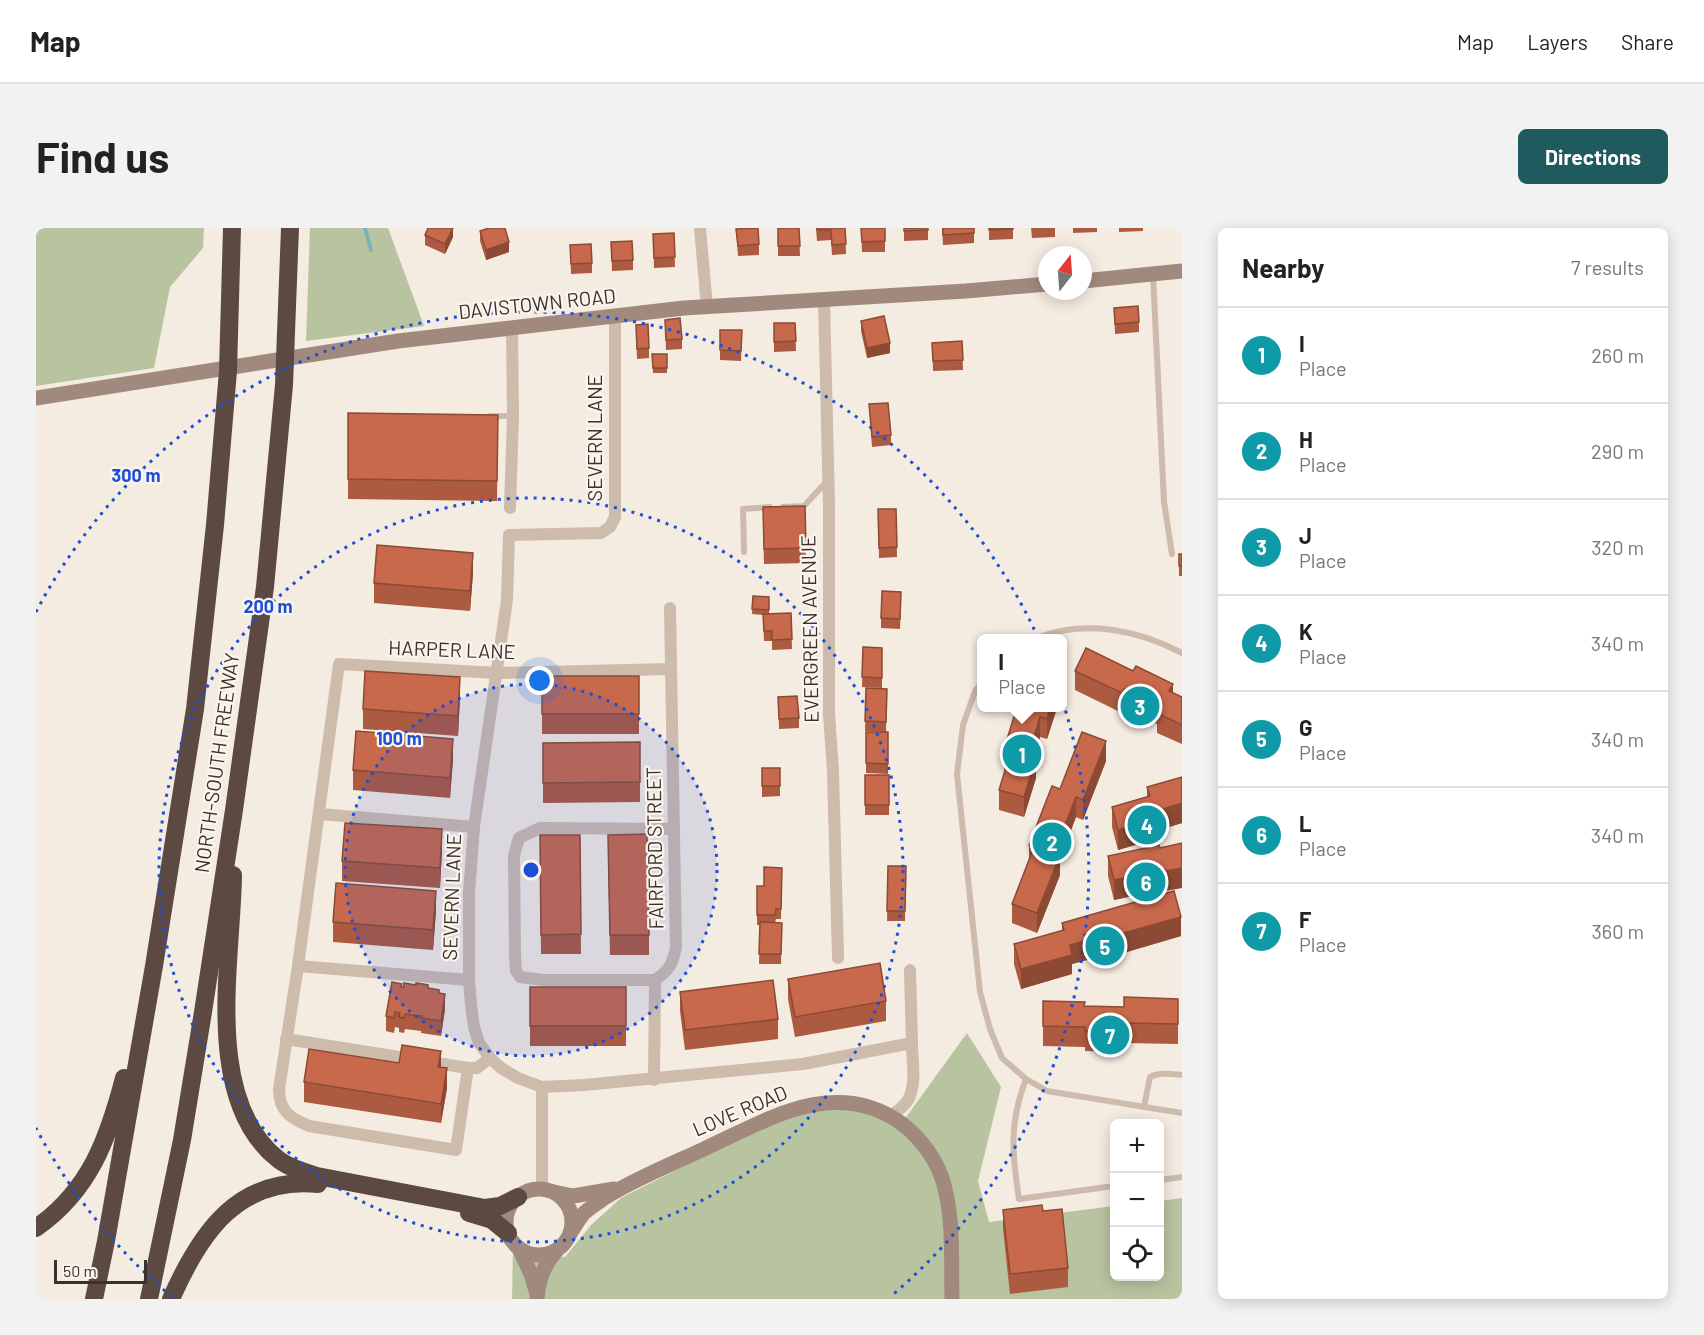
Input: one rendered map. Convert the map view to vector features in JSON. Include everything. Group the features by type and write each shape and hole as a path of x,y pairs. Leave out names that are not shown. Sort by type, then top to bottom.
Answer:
{"highway":[{"name":"NORTH-SOUTH FREEWAY","path":"94,1299 154,966 195,709 215,525 228,371 232,228"},
{"name":"NORTH-SOUTH FREEWAY","path":"149,1299 182,1140 234,810 266,575 284,385 290,228"},
{"path":"234,810 233,907 227,997 228,1056 244,1116 262,1145 280,1161 298,1171 317,1176 485,1208 500,1206 518,1197"},
{"path":"36,1228 63,1206 85,1180 99,1153 118,1098 154,966"},
{"path":"171,1299 187,1266 207,1234 219,1221 248,1197 284,1184 317,1184 477,1215 492,1220 508,1233"}],"street":[{"path":"700,228 707,307"},
{"path":"1092,280 1182,272"},
{"name":"DAVISTOWN ROAD","path":"36,398 398,341 615,316 707,307 1038,285"},
{"name":"EVERGREEN AVENUE","path":"824,300 828,480 829,714 833,771 838,958"},
{"name":"SEVERN LANE","path":"615,316 615,517 610,527 601,533 509,535 507,600 474,828 469,893 469,980 474,1027 479,1042 490,1058 501,1068 518,1078 542,1087 654,1080 803,1064 912,1043"},
{"path":"510,508 513,416 512,328"},
{"name":"FAIRFORD STREET","path":"655,980 668,971 676,948 670,608"},
{"name":"HARPER LANE","path":"320,814 339,664 497,673 671,669"},
{"path":"468,1068 456,1150 309,1126 296,1121 285,1112 279,1101 286,1039 320,814 474,828"},
{"path":"654,1080 655,980 543,980 520,976 516,971 514,855 519,838 540,828 674,829"},
{"path":"298,966 469,980"},
{"path":"891,1116 909,1098 913,1078 910,970"},
{"path":"286,1039 468,1068 477,1068 490,1058"},
{"path":"542,1087 546,1190"},
{"name":"LOVE ROAD","path":"571,1232 591,1208 622,1187 777,1115 810,1104 834,1102 853,1104 891,1116 925,1146 932,1157 944,1183 947,1197 952,1299"},
{"name":"LOVE ROAD","path":"546,1190 565,1195 579,1195 622,1187"},
{"path":"546,1190 559,1196 568,1206 572,1220 571,1232 546,1264 537,1297 531,1274 519,1248 508,1233 507,1225 511,1206 518,1197 530,1191 546,1190"},
{"path":"519,1248 528,1253 541,1255 557,1250"}],"lane":[{"path":"1153,275 1164,502 1172,554"},
{"path":"478,416 513,416"},
{"path":"744,552 743,509 804,506 828,480"},
{"path":"1049,634 1073,628 1119,630 1164,643 1182,653"},
{"path":"977,688 963,725 957,774 980,992 990,1029 1002,1058 1026,1079 1047,1090 1182,1113"},
{"path":"1144,1107 1150,1077 1162,1073 1182,1075"},
{"path":"1026,1079 1013,1130 1013,1160 1019,1198 1110,1187"},
{"path":"1164,1179 1182,1177"}],"green space":[{"path":"36,228 204,228 203,248 170,287 154,368 36,386"},
{"path":"310,228 388,228 424,326 306,341"},
{"path":"967,1033 1001,1087 978,1181 989,1222 1110,1207 1110,1281 1164,1281 1164,1200 1182,1198 1182,1299 512,1299 513,1250 565,1257 591,1225 621,1198 753,1131 817,1108 851,1109 873,1114 899,1127"}],"building":[{"path":"428,228 453,228 445,244 425,235"},
{"path":"489,228 505,228 509,242 486,250 480,231"},
{"path":"758,228 759,244 738,246 736,229"},
{"path":"778,228 799,228 800,246 778,246"},
{"path":"817,228 845,228 846,244 832,245 831,230 817,230"},
{"path":"861,228 885,228 885,241 862,242"},
{"path":"904,228 928,228 928,230 904,231"},
{"path":"943,228 974,228 974,233 943,235"},
{"path":"989,228 1013,228 1013,229 989,230"},
{"path":"674,233 675,257 654,258 653,234"},
{"path":"632,241 633,260 612,261 611,242"},
{"path":"591,244 592,263 571,264 570,245"},
{"path":"1138,306 1139,322 1115,324 1114,308"},
{"path":"884,316 890,343 867,348 861,321"},
{"path":"680,318 682,339 666,340 665,320"},
{"path":"774,323 795,323 796,341 774,342"},
{"path":"648,324 649,348 637,349 636,325"},
{"path":"720,330 742,330 741,351 720,350"},
{"path":"962,341 963,360 933,361 932,343"},
{"path":"652,354 667,354 667,368 653,368"},
{"path":"888,403 891,435 872,437 869,404"},
{"path":"348,413 498,415 497,481 348,479"},
{"path":"805,506 806,548 764,549 763,507"},
{"path":"878,509 896,509 897,547 879,548"},
{"path":"377,545 473,553 470,591 374,583"},
{"path":"1179,554 1182,554 1182,566 1179,566"},
{"path":"882,591 901,592 900,619 881,618"},
{"path":"753,596 769,597 769,610 752,609"},
{"path":"791,613 792,639 772,640 772,631 764,631 763,614"},
{"path":"863,647 882,648 882,678 862,677"},
{"path":"1086,648 1133,671 1136,666 1173,684 1169,691 1182,697 1182,725 1157,713 1161,706 1124,689 1122,693 1075,671"},
{"path":"365,671 460,677 458,716 363,709"},
{"path":"542,676 639,676 639,714 542,714"},
{"path":"866,688 887,689 886,722 865,721"},
{"path":"797,696 799,718 779,719 778,697"},
{"path":"1015,712 1049,712 1047,719 1040,717 1028,756 1036,758 1024,797 999,790 1011,751 1004,749"},
{"path":"356,731 453,739 450,778 353,770"},
{"path":"866,732 888,732 888,764 866,763"},
{"path":"1082,732 1106,741 1083,800 1076,797 1054,853 1060,855 1037,913 1012,904 1034,847 1029,845 1052,786 1060,789"},
{"path":"640,742 640,782 543,783 543,743"},
{"path":"762,768 780,768 780,786 762,786"},
{"path":"865,775 889,775 889,805 865,805"},
{"path":"1182,777 1182,803 1157,811 1159,818 1118,830 1112,807 1150,796 1147,787"},
{"path":"345,823 442,829 440,868 342,861"},
{"path":"647,834 649,935 610,935 608,835"},
{"path":"540,835 580,835 581,934 541,935"},
{"path":"1182,843 1182,868 1166,871 1165,869 1114,880 1108,856 1159,845 1160,848"},
{"path":"888,866 906,866 905,911 887,911"},
{"path":"764,867 782,868 781,909 776,909 775,915 757,915 757,886 764,886"},
{"path":"336,883 436,891 433,930 333,922"},
{"path":"1174,891 1181,917 1070,945 1072,955 1021,969 1014,944 1064,930 1062,923"},
{"path":"760,922 782,923 781,954 759,954"},
{"path":"880,963 886,1001 795,1017 788,979"},
{"path":"773,980 778,1019 685,1030 680,992"},
{"path":"392,982 402,984 401,987 404,987 404,983 428,985 428,988 445,994 441,1021 405,1014 404,1018 399,1017 400,1013 395,1012 394,1018 386,1016"},
{"path":"530,987 626,987 626,1026 530,1026"},
{"path":"1124,997 1178,999 1178,1024 1126,1023 1125,1032 1085,1031 1085,1027 1043,1026 1043,1001 1085,1002 1084,1006 1124,1007"},
{"path":"402,1045 441,1051 438,1067 447,1068 441,1104 304,1082 309,1049 399,1063"},
{"path":"1042,1205 1043,1211 1062,1209 1068,1268 1010,1274 1003,1210"}],"waterway":[{"path":"365,228 371,250"}],"place":[{"name":"J","path":"1140,706"},
{"name":"I","path":"1022,754"},
{"name":"K","path":"1147,825"},
{"name":"H","path":"1052,842"},
{"name":"L","path":"1146,882"},
{"name":"G","path":"1105,946"},
{"name":"F","path":"1110,1035"}]}
